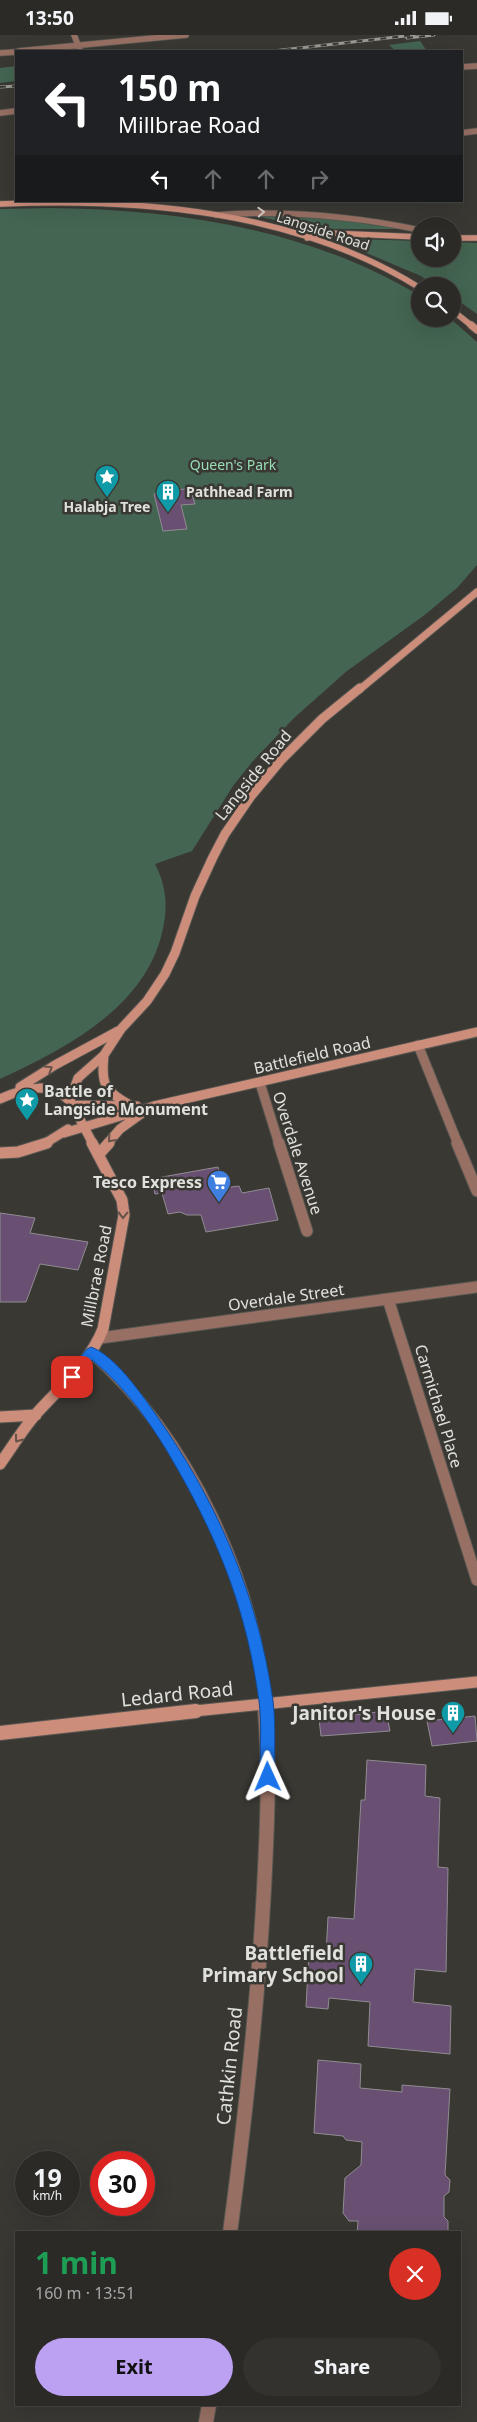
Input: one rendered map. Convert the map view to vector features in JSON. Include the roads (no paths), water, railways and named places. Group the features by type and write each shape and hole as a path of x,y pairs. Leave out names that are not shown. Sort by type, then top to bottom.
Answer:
{"street":[{"path":"74,35 80,48"},
{"path":"39,50 80,48 186,35"},
{"path":"0,53 15,51"},
{"path":"463,67 477,66"},
{"path":"0,113 15,111"},
{"path":"463,133 477,131"},
{"name":"Langside Road","path":"0,204 37,202 108,204 212,215 307,238 382,265 411,283"},
{"path":"212,215 272,211 315,213 368,219 411,228"},
{"path":"307,238 329,233 411,237"},
{"path":"461,237 477,238"},
{"path":"461,317 477,330"},
{"name":"Langside Road","path":"64,1133 75,1119 72,1104 78,1078 89,1066 104,1055 121,1029 147,1001 165,973 175,953 195,897 213,857 225,834 254,792 281,760 322,719 454,613 477,592"},
{"name":"Langside Road","path":"4,1097 55,1065 121,1029"},
{"name":"Battlefield Road","path":"0,1153 25,1150 64,1133 154,1106 477,1032"},
{"path":"418,1045 477,1191"},
{"path":"104,1055 102,1081 105,1088 118,1100 133,1107"},
{"name":"Overdale Avenue","path":"260,1083 307,1231"},
{"path":"4,1097 30,1088 41,1087 59,1092 72,1104"},
{"name":"Battlefield Road","path":"72,1104 104,1107 154,1106"},
{"name":"Millbrae Road","path":"0,1464 36,1415 72,1377 100,1338 124,1215 122,1200 72,1104"},
{"path":"99,1154 120,1129 154,1106"},
{"name":"Overdale Street","path":"100,1338 477,1287"},
{"name":"Carmichael Place","path":"388,1299 477,1580"},
{"name":"Cathkin Road","path":"91,1352 112,1369 138,1399 170,1445 210,1515 236,1575 256,1644 266,1703 268,1813 262,1939 241,2147 230,2231"},
{"path":"0,1417 36,1415"},
{"name":"Ledard Road","path":"0,1733 266,1703 477,1682"},
{"path":"206,2422 208,2406"}],"railway":[{"path":"282,50 414,35"},
{"path":"407,38 434,35"},
{"path":"0,87 15,86"}],"place":[{"name":"Halabja Tree","path":"107,498"},
{"name":"Pathhead Farm","path":"168,513"},
{"name":"Battle of Langside Monument","path":"27,1121"},
{"name":"Tesco Express","path":"219,1203"},
{"name":"Janitor's House","path":"453,1734"},
{"name":"Battlefield Primary School","path":"361,1985"}],"park label":[{"name":"Queen's Park","path":"233,465"}]}
